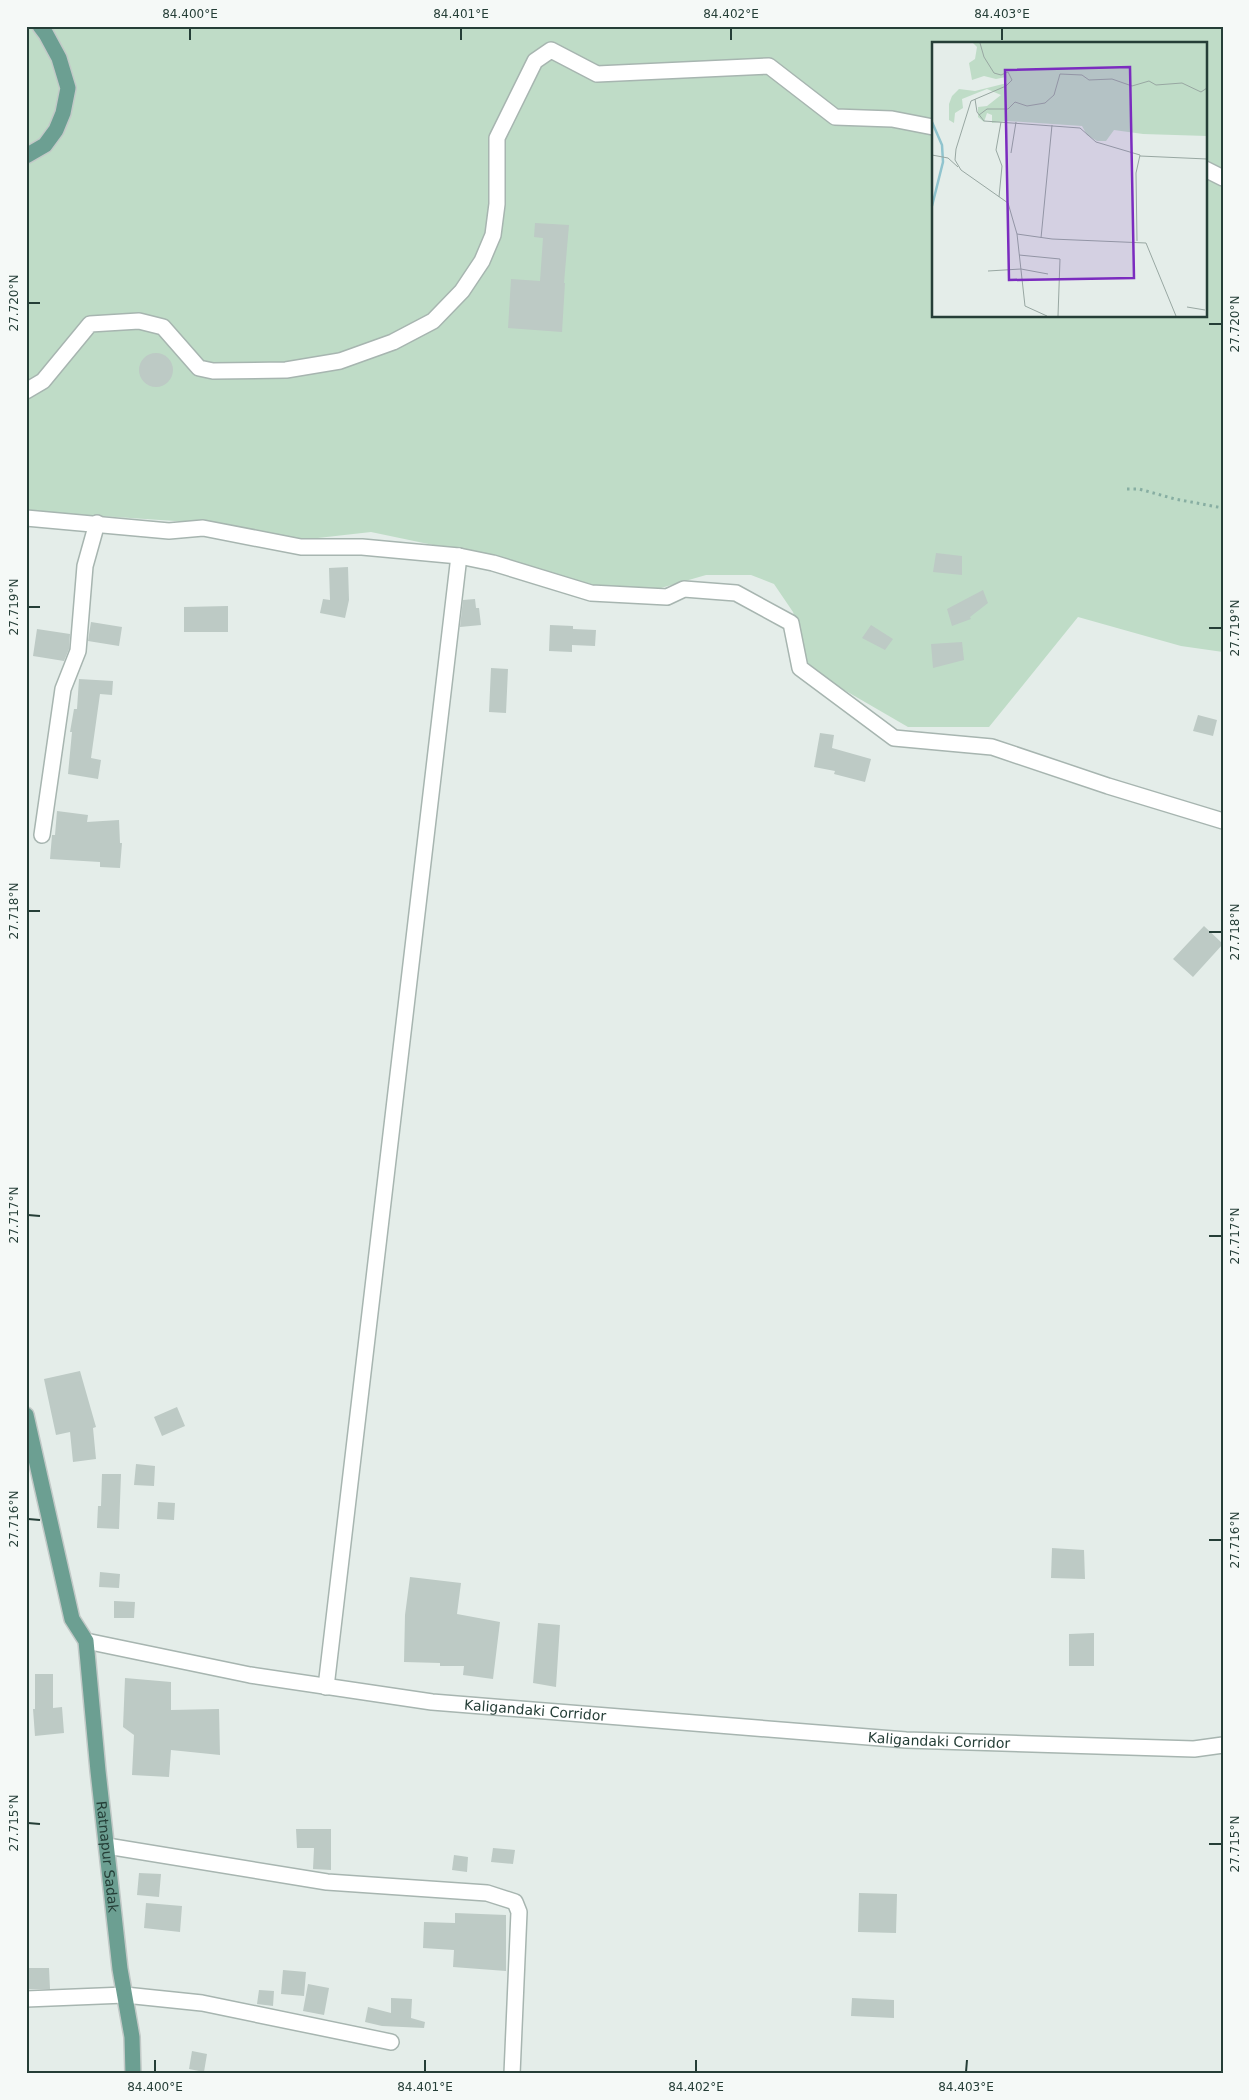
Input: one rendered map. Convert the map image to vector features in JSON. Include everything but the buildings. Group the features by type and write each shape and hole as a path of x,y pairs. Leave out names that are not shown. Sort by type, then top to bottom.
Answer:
{"main road":[{"path":"26,156 45,145 56,130 66,102 68,88 59,58 40,26"},
{"path":"26,1415 72,1619 86,1641"},
{"name":"Ratnapur Sadak","path":"86,1641 120,1969 132,2037 133,2074"}],"street":[{"path":"26,391 43,381 90,324 139,321 163,327 199,368 214,371 286,370 340,360 393,342 433,321 462,291 482,261 493,235 497,204 497,138 536,61 551,50 597,74 769,66 835,117 892,119 932,127"},
{"path":"1206,170 1223,178"},
{"path":"26,518 169,531 203,528 301,547 362,547 459,556 493,563 591,593 667,597 684,590 736,593 791,623 800,668 894,738 992,746 1108,786 1223,821"},
{"path":"42,835 63,689 78,651 85,566 97,523"},
{"path":"326,1687 459,556"},
{"name":"Kaligandaki Corridor","path":"86,1641 232,1671 432,1702 906,1740 1175,1749 1194,1749 1223,1745"},
{"path":"107,1846 327,1882 487,1893 515,1902 519,1912 512,2074"},
{"path":"26,2000 125,1995 202,2003 391,2042"}],"path":[{"path":"1127,489 1139,489 1175,500 1223,508"}],"green space":[{"path":"26,26 1223,26 1223,652 1181,646 1078,617 989,727 908,727 808,669 793,612 774,584 751,575 706,575 654,590 592,585 500,559 371,532 300,540 205,523 26,511"}]}
